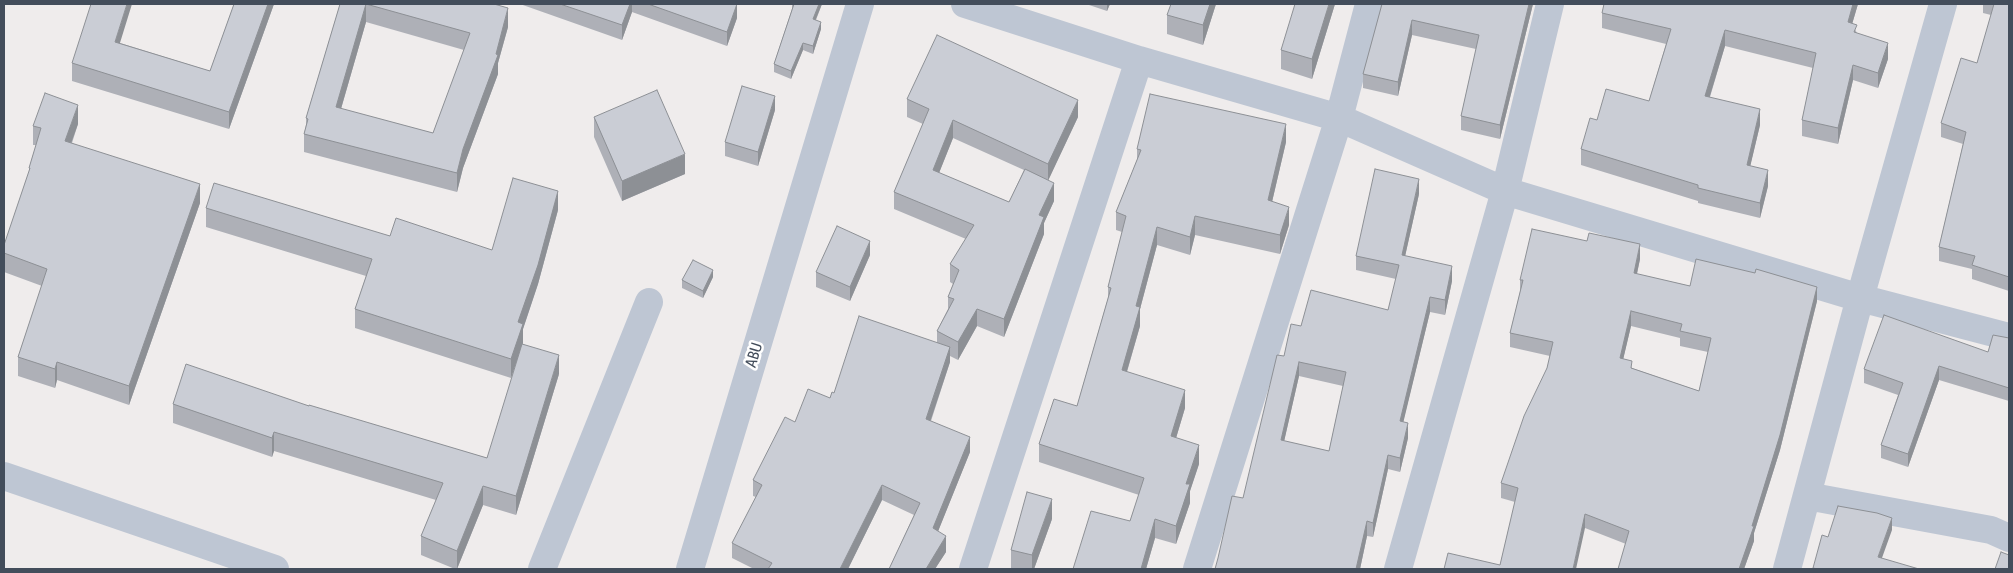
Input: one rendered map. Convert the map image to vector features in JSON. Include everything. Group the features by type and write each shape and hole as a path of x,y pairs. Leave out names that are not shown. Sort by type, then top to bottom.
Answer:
{"street":[{"name":"ABU","path":"690,569 860,4"},
{"path":"965,4 1139,60 1339,118 1505,191 1860,298 2009,337"},
{"path":"1197,569 1339,118 1369,4"},
{"path":"1398,569 1505,191 1550,4"},
{"path":"1787,569 1860,298 1943,4"},
{"path":"972,569 1139,60"},
{"path":"542,569 649,302"},
{"path":"4,476 275,569"},
{"path":"1807,496 1991,530 2009,538"}],"building":[{"path":"91,4 127,4 115,42 210,71 234,4 268,4 229,112 72,63"},
{"path":"340,4 366,4 494,4 508,8 496,54 498,55 463,149 457,173 304,134 308,119 306,118","holes":["366,4 470,33 433,133 336,107"]},
{"path":"560,4 630,4 622,25"},
{"path":"648,4 737,4 727,32"},
{"path":"794,4 819,4 813,19 821,22 813,46 803,43 791,71 774,64"},
{"path":"1171,4 1210,4 1203,25 1167,15"},
{"path":"1295,4 1329,4 1312,59 1281,50"},
{"path":"1382,4 1529,4 1500,125 1461,116 1479,35 1412,20 1398,82 1363,74"},
{"path":"1604,4 1853,4 1848,22 1857,25 1854,32 1888,43 1878,73 1853,65 1838,128 1802,120 1816,53 1725,30 1705,96 1760,109 1747,165 1768,170 1760,203 1698,188 1698,185 1581,149 1590,118 1597,120 1606,89 1649,101 1671,29 1602,13"},
{"path":"1994,4 2009,4 2009,277 1972,265 1975,256 1939,247 1966,132 1941,123 1961,58 1977,63"},
{"path":"937,35 1078,100 1048,164 953,120 933,170 1009,202 1025,169 1054,183 1039,215 1044,217 1004,319 977,309 958,342 937,331 954,299 948,297 959,270 950,264 974,225 894,192 929,109 907,99"},
{"path":"742,86 775,96 758,152 725,142"},
{"path":"657,90 685,154 622,181 594,117"},
{"path":"45,93 78,105 65,141 200,184 129,386 57,362 55,369 18,357 47,269 4,253 4,245 30,168 41,128 33,126"},
{"path":"1150,94 1286,124 1268,200 1289,207 1280,235 1195,216 1190,237 1157,227 1136,306 1140,307 1122,370 1185,390 1171,436 1199,445 1186,484 1190,484 1176,526 1155,519 1141,569 1073,569 1091,511 1130,521 1144,478 1039,444 1054,399 1077,406 1111,288 1108,287 1126,216 1116,212 1141,150 1137,149"},
{"path":"1375,169 1419,179 1402,255 1452,266 1445,300 1430,297 1400,421 1408,423 1400,458 1388,455 1373,523 1367,521 1356,569 1215,569 1232,496 1243,498 1277,355 1284,356 1291,324 1301,326 1311,290 1388,310 1399,265 1356,256","holes":["1299,362 1346,372 1329,451 1281,440"]},
{"path":"513,178 558,191 538,265 518,322 523,324 511,359 355,309 372,259 206,208 214,183 390,236 396,218 492,250"},
{"path":"837,226 870,241 850,287 816,272"},
{"path":"1532,229 1587,241 1589,233 1640,244 1634,273 1690,286 1696,259 1755,273 1756,269 1817,287 1780,435 1752,526 1754,526 1739,569 1618,569 1629,531 1585,514 1573,569 1444,569 1448,553 1500,565 1518,488 1501,483 1524,416 1547,368 1553,342 1510,333 1523,280 1520,280","holes":["1631,311 1682,324 1680,331 1711,338 1699,391 1631,368 1632,361 1620,358"]},
{"path":"693,260 713,270 703,291 682,280"},
{"path":"1884,315 1988,352 1993,335 2009,338 2009,388 1939,366 1908,454 1881,445 1903,383 1864,369"},
{"path":"859,316 950,347 926,419 970,437 933,528 946,536 926,569 889,569 920,503 882,485 840,569 768,569 772,563 732,543 762,485 753,480 785,417 795,422 808,389 830,398 832,392 834,393"},
{"path":"522,344 559,355 516,496 483,486 457,551 421,536 443,483 274,432 272,438 173,404 186,364 309,406 487,458"},
{"path":"1027,492 1052,499 1032,555 1011,550"},
{"path":"1838,506 1877,513 1892,518 1878,557 1919,569 1813,568 1822,535 1828,537"},
{"path":"2001,552 2009,555 2009,569 1995,569"}]}
